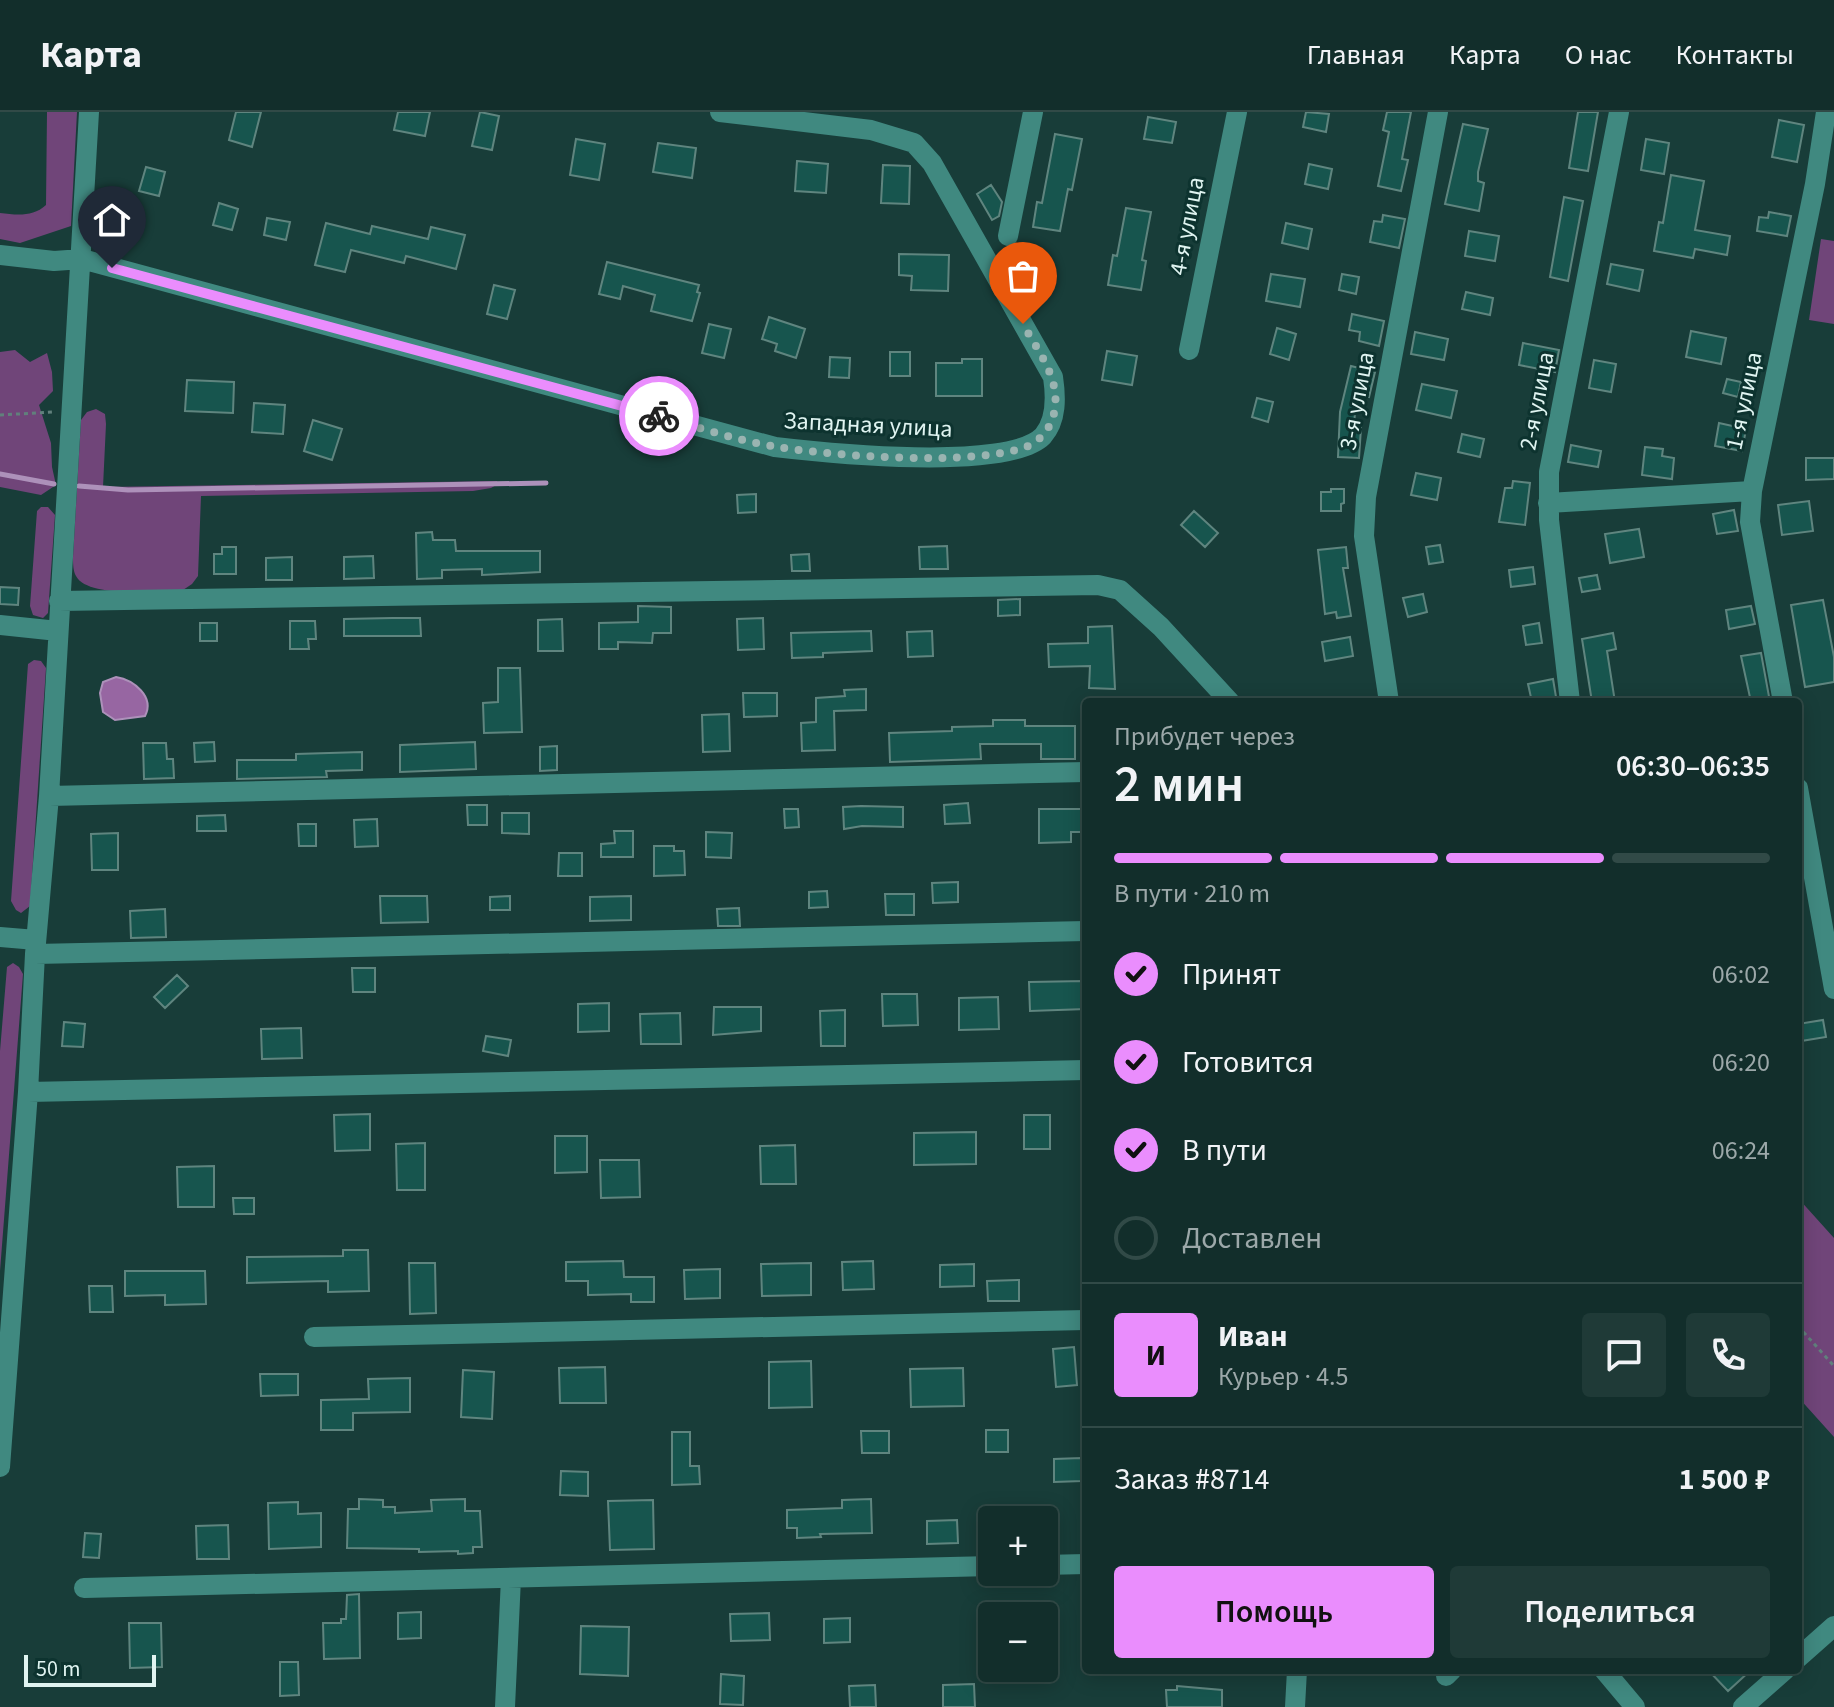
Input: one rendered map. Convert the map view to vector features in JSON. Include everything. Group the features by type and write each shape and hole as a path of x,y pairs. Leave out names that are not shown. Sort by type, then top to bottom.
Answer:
{"street":[{"path":"0,1467 49,796 89,112"},
{"name":"Западная улица","path":"0,255 42,260 82,259 775,447 821,453 962,456 1009,452 1031,445 1044,435 1053,418 1056,396 1053,377 932,163 914,143 871,130 720,112"},
{"path":"1008,236 1033,112"},
{"name":"4-я улица","path":"1189,350 1237,112"},
{"name":"3-я улица","path":"1388,698 1364,536 1366,497 1438,112"},
{"name":"2-я улица","path":"1570,698 1548,503 1549,472 1619,112"},
{"name":"1-я улица","path":"1782,698 1750,522 1752,491 1815,184 1826,112"},
{"path":"1548,503 1752,491"},
{"path":"59,601 1098,585 1120,590 1131,599 1226,698"},
{"path":"0,625 58,631"},
{"path":"49,796 1082,772"},
{"path":"1802,810 1834,989"},
{"path":"0,937 36,947 1082,931"},
{"path":"28,1092 1082,1070"},
{"path":"314,1337 1082,1320"},
{"path":"1058,1565 1082,1564"},
{"path":"84,1588 978,1566"},
{"path":"505,1707 511,1578"},
{"path":"1802,1654 1834,1626"},
{"path":"1295,1707 1297,1674"},
{"path":"1607,1674 1635,1707"},
{"path":"1743,1707 1780,1674"}],"path":[{"path":"0,415 70,411"},
{"path":"1802,1330 1834,1366"}],"shaded area":[{"path":"47,112 77,112 71,226 20,243 0,239 0,213 19,215 46,205"},
{"path":"1821,239 1834,241 1834,324 1809,320"},
{"path":"15,350 30,362 47,353 52,372 53,391 39,405 51,443 56,485 41,495 0,487 0,352"},
{"path":"96,409 105,414 106,424 103,487 497,481 498,484 473,491 201,496 198,576 192,584 183,590 109,591 83,583 76,576 73,557 81,420 87,412"},
{"path":"48,507 55,515 48,613 43,618 33,615 30,606 37,511"},
{"path":"34,660 41,661 46,668 30,906 21,913 11,901 28,664"},
{"path":"116,677 141,690 147,702 145,716 115,720 103,712 100,693 103,682"},
{"path":"13,963 23,974 0,1271 0,1051 7,967"},
{"path":"1802,1202 1834,1238 1834,1437 1802,1401"}],"building":[{"path":"236,112 261,112 252,147 229,140"},
{"path":"398,112 430,112 425,136 394,130"},
{"path":"480,112 499,116 492,150 472,146"},
{"path":"1306,112 1329,114 1326,132 1303,127"},
{"path":"1387,112 1411,112 1402,159 1408,160 1401,191 1378,186 1389,132 1383,130"},
{"path":"1578,112 1598,112 1588,171 1569,168"},
{"path":"1148,117 1176,122 1172,143 1144,139"},
{"path":"1779,120 1804,125 1797,162 1772,157"},
{"path":"1463,124 1488,129 1478,172 1478,181 1484,183 1479,211 1445,204"},
{"path":"1055,134 1082,139 1060,231 1033,227 1037,202 1042,203"},
{"path":"576,139 605,144 599,180 570,175"},
{"path":"1646,139 1669,143 1664,174 1641,170"},
{"path":"658,143 696,148 692,178 653,172"},
{"path":"797,161 828,164 826,193 795,191"},
{"path":"1309,164 1332,169 1328,189 1305,184"},
{"path":"883,165 910,166 909,204 881,203"},
{"path":"146,167 165,172 159,196 139,191"},
{"path":"1671,175 1704,181 1695,230 1730,236 1727,255 1695,249 1693,258 1654,251 1659,222 1663,223"},
{"path":"991,185 1002,202 999,216 992,220 977,194"},
{"path":"1564,197 1583,201 1568,281 1550,277"},
{"path":"219,203 238,209 232,230 213,225"},
{"path":"1126,208 1151,212 1142,260 1146,261 1141,290 1108,285"},
{"path":"1769,212 1791,216 1787,236 1757,231 1759,217 1768,218"},
{"path":"1383,215 1405,219 1399,248 1370,242 1374,221 1382,222"},
{"path":"267,218 290,222 286,240 264,235"},
{"path":"326,223 370,234 372,226 428,239 431,227 465,235 456,269 406,256 404,263 351,250 345,272 315,265"},
{"path":"1286,223 1312,229 1308,249 1282,243"},
{"path":"1469,231 1499,236 1495,261 1465,256"},
{"path":"899,254 949,255 948,291 911,290 912,276 899,275"},
{"path":"607,262 699,285 697,292 700,293 692,321 651,311 655,295 623,286 620,299 599,294"},
{"path":"1611,264 1643,270 1639,291 1607,284"},
{"path":"1271,274 1305,279 1300,307 1266,301"},
{"path":"1342,274 1359,277 1356,294 1339,290"},
{"path":"494,285 515,290 507,319 487,314"},
{"path":"1466,292 1493,298 1490,315 1462,309"},
{"path":"1352,314 1384,321 1379,346 1359,341 1360,332 1349,330"},
{"path":"769,317 805,329 796,358 775,351 777,344 762,339"},
{"path":"709,324 731,329 724,358 702,353"},
{"path":"1277,328 1296,334 1289,360 1270,354"},
{"path":"1691,331 1726,338 1721,364 1686,357"},
{"path":"1415,332 1448,339 1444,360 1411,354"},
{"path":"1523,343 1559,350 1555,372 1519,365"},
{"path":"1107,351 1137,356 1132,385 1102,380"},
{"path":"890,352 910,352 910,376 890,376"},
{"path":"830,357 850,358 849,378 829,377"},
{"path":"962,359 982,359 982,396 936,396 936,363 962,363"},
{"path":"1594,360 1616,364 1611,392 1589,388"},
{"path":"1351,366 1375,372 1369,397 1356,394 1354,428 1361,428 1359,458 1338,457 1340,412"},
{"path":"1727,379 1741,382 1738,397 1723,393"},
{"path":"187,380 234,382 233,413 185,411"},
{"path":"1422,384 1457,391 1451,418 1416,410"},
{"path":"1257,398 1273,402 1268,422 1252,417"},
{"path":"254,403 285,405 283,434 252,432"},
{"path":"313,420 342,429 332,460 304,451"},
{"path":"1719,423 1746,429 1742,451 1715,446"},
{"path":"1462,434 1484,439 1480,457 1458,452"},
{"path":"1571,445 1601,451 1598,467 1568,462"},
{"path":"1645,447 1663,449 1662,456 1674,458 1672,479 1642,475"},
{"path":"1806,458 1834,458 1834,479 1806,480"},
{"path":"1416,473 1441,478 1437,500 1411,495"},
{"path":"1513,481 1530,483 1525,525 1499,522 1505,488 1512,488"},
{"path":"1331,489 1344,489 1341,511 1321,511 1321,492 1331,492"},
{"path":"756,494 756,512 738,513 737,495"},
{"path":"1809,501 1813,531 1782,535 1778,505"},
{"path":"1734,510 1738,531 1717,534 1713,514"},
{"path":"1194,511 1218,533 1205,547 1181,525"},
{"path":"1639,529 1644,557 1610,563 1605,534"},
{"path":"432,532 433,540 455,540 456,551 540,551 540,572 482,575 482,569 442,570 442,578 417,579 416,533"},
{"path":"1440,545 1443,562 1429,564 1426,547"},
{"path":"947,546 948,569 920,569 919,547"},
{"path":"222,547 236,547 236,574 214,574 214,554 222,554"},
{"path":"1346,547 1348,568 1343,568 1351,616 1337,618 1336,612 1325,614 1318,550"},
{"path":"809,554 810,571 792,571 791,555"},
{"path":"373,556 374,578 344,579 344,557"},
{"path":"292,557 292,580 266,580 266,558"},
{"path":"1533,567 1535,584 1511,587 1509,570"},
{"path":"1597,575 1600,589 1582,592 1579,578"},
{"path":"0,587 19,588 18,605 0,604"},
{"path":"1423,594 1427,612 1408,617 1403,598"},
{"path":"1020,599 1020,615 998,616 998,600"},
{"path":"1823,600 1834,657 1834,682 1805,687 1791,605"},
{"path":"638,606 671,607 671,633 653,633 652,643 618,642 618,649 599,649 599,623 638,622"},
{"path":"1751,606 1755,624 1729,629 1726,610"},
{"path":"420,618 421,636 344,636 344,619"},
{"path":"763,618 764,649 738,650 737,619"},
{"path":"562,619 563,651 538,651 538,620"},
{"path":"290,621 315,621 316,639 308,639 309,649 290,649"},
{"path":"200,623 217,623 217,641 200,641"},
{"path":"1539,623 1542,643 1526,645 1523,626"},
{"path":"1112,626 1115,689 1089,688 1090,666 1049,667 1048,644 1088,643 1088,627"},
{"path":"871,631 872,651 792,658 791,633"},
{"path":"932,631 933,656 908,657 907,632"},
{"path":"1613,633 1616,649 1607,651 1614,698 1591,698 1582,639"},
{"path":"1350,637 1353,656 1325,661 1322,642"},
{"path":"1761,653 1769,698 1750,698 1741,656"},
{"path":"498,668 520,668 522,732 484,733 483,703 498,702"},
{"path":"1553,679 1556,697 1531,698 1528,684"},
{"path":"866,689 866,710 834,711 835,750 802,751 801,723 816,722 816,698 845,696 844,690"},
{"path":"743,693 777,693 777,716 744,717"},
{"path":"729,714 730,751 703,752 702,715"},
{"path":"993,720 1025,720 1025,726 1075,726 1075,759 1041,759 1041,744 980,744 981,759 890,762 889,733 993,726"},
{"path":"214,742 215,761 195,762 194,743"},
{"path":"475,742 476,769 400,772 400,745"},
{"path":"143,743 166,743 167,759 173,759 174,778 144,779"},
{"path":"557,746 557,770 540,771 540,747"},
{"path":"362,752 362,770 326,771 327,777 237,779 237,760 296,760 296,754"},
{"path":"968,803 970,823 945,824 944,805"},
{"path":"467,805 487,805 487,825 468,825"},
{"path":"843,807 903,807 903,827 844,829"},
{"path":"784,809 798,809 799,827 785,828"},
{"path":"1039,809 1082,809 1082,832 1071,832 1071,842 1039,843"},
{"path":"502,813 529,813 529,834 502,833"},
{"path":"225,815 226,831 197,831 197,816"},
{"path":"377,819 378,846 355,847 354,820"},
{"path":"298,824 316,824 316,846 299,846"},
{"path":"614,831 633,831 633,857 601,857 601,844 615,843"},
{"path":"706,832 732,833 731,858 706,857"},
{"path":"118,833 118,870 92,870 91,834"},
{"path":"654,846 674,846 674,851 684,851 685,875 654,876"},
{"path":"559,853 582,853 582,876 558,876"},
{"path":"958,882 958,902 933,903 932,883"},
{"path":"827,891 828,907 809,908 809,892"},
{"path":"885,894 914,894 914,915 886,915"},
{"path":"380,896 427,896 428,922 381,923"},
{"path":"510,896 510,910 490,910 490,897"},
{"path":"631,896 631,920 590,921 590,897"},
{"path":"739,908 740,926 718,926 717,909"},
{"path":"165,909 166,937 131,938 130,911"},
{"path":"352,968 375,968 375,992 353,992"},
{"path":"177,975 188,986 165,1008 154,997"},
{"path":"1082,981 1082,1009 1030,1011 1029,982"},
{"path":"882,994 917,994 918,1025 883,1026"},
{"path":"998,997 999,1029 959,1030 959,998"},
{"path":"609,1003 609,1031 578,1032 578,1004"},
{"path":"714,1007 761,1007 761,1031 713,1035"},
{"path":"845,1010 845,1046 821,1046 820,1011"},
{"path":"680,1013 681,1044 641,1044 640,1014"},
{"path":"1823,1020 1826,1037 1802,1041 1802,1023"},
{"path":"64,1022 85,1024 83,1047 62,1046"},
{"path":"301,1028 302,1058 262,1059 261,1029"},
{"path":"486,1036 511,1040 508,1056 483,1051"},
{"path":"370,1114 370,1150 335,1151 334,1115"},
{"path":"1024,1115 1050,1115 1050,1149 1024,1149"},
{"path":"976,1132 976,1164 914,1165 914,1133"},
{"path":"555,1136 587,1136 587,1172 555,1173"},
{"path":"425,1143 425,1190 397,1190 396,1144"},
{"path":"795,1145 796,1184 761,1184 760,1146"},
{"path":"600,1160 639,1160 640,1197 601,1198"},
{"path":"214,1166 214,1207 178,1207 177,1167"},
{"path":"233,1198 254,1198 254,1214 234,1214"},
{"path":"343,1250 368,1250 369,1291 328,1292 328,1281 247,1283 247,1257 343,1256"},
{"path":"623,1261 624,1277 654,1277 654,1302 631,1302 631,1294 588,1295 588,1281 566,1281 566,1262"},
{"path":"873,1261 874,1289 843,1290 842,1262"},
{"path":"409,1263 435,1263 436,1313 410,1314"},
{"path":"811,1263 811,1295 762,1296 761,1264"},
{"path":"974,1264 974,1286 940,1287 940,1265"},
{"path":"720,1269 720,1298 685,1299 684,1270"},
{"path":"125,1271 205,1271 206,1304 165,1305 165,1295 125,1296"},
{"path":"1019,1280 1019,1301 988,1301 987,1281"},
{"path":"89,1286 112,1286 113,1312 90,1312"},
{"path":"1074,1347 1077,1385 1056,1387 1053,1349"},
{"path":"811,1361 812,1407 769,1408 769,1362"},
{"path":"605,1367 606,1403 560,1403 559,1368"},
{"path":"963,1368 964,1406 911,1407 910,1369"},
{"path":"463,1370 494,1372 492,1419 461,1417"},
{"path":"260,1374 298,1374 298,1395 261,1396"},
{"path":"410,1378 410,1412 353,1413 353,1430 321,1430 321,1400 369,1399 368,1379"},
{"path":"986,1430 1008,1430 1008,1452 986,1452"},
{"path":"861,1431 889,1431 889,1453 862,1453"},
{"path":"672,1432 690,1432 690,1466 699,1466 700,1484 672,1485"},
{"path":"1081,1458 1082,1481 1054,1482 1054,1459"},
{"path":"561,1471 588,1472 588,1496 560,1495"},
{"path":"359,1499 383,1500 383,1507 395,1507 395,1513 432,1511 431,1500 465,1499 465,1511 480,1511 482,1547 473,1547 473,1553 458,1554 458,1551 347,1548 348,1509 359,1509"},
{"path":"871,1499 872,1533 820,1534 821,1537 797,1538 797,1528 787,1528 787,1510 842,1508 842,1500"},
{"path":"653,1500 654,1549 610,1550 608,1501"},
{"path":"298,1502 298,1514 321,1513 321,1547 269,1549 268,1503"},
{"path":"957,1520 958,1543 927,1544 927,1521"},
{"path":"228,1525 229,1559 197,1559 196,1526"},
{"path":"85,1533 101,1534 99,1558 83,1557"},
{"path":"359,1594 360,1658 324,1659 323,1623 341,1623 341,1619 346,1619 347,1595"},
{"path":"421,1612 421,1638 398,1639 398,1613"},
{"path":"769,1613 770,1640 731,1641 730,1614"},
{"path":"850,1618 850,1642 824,1643 824,1619"},
{"path":"129,1623 161,1623 162,1667 130,1668"},
{"path":"581,1626 629,1627 628,1676 580,1674"},
{"path":"280,1662 298,1662 299,1695 280,1696"},
{"path":"721,1674 744,1676 743,1705 720,1704"},
{"path":"1712,1674 1747,1674 1728,1691"},
{"path":"974,1684 975,1707 943,1707 943,1685"},
{"path":"875,1685 876,1707 850,1707 849,1686"},
{"path":"1177,1686 1222,1690 1222,1707 1167,1707 1166,1690 1177,1690"}],"waterway":[{"path":"0,474 54,484"},
{"path":"79,486 128,490 546,483"}],"way so far":[{"path":"659,416 775,447 821,453 962,456 1009,452 1031,445 1044,435 1053,418 1056,396 1053,377 1023,324"}],"route":[{"path":"112,268 659,416"}]}
